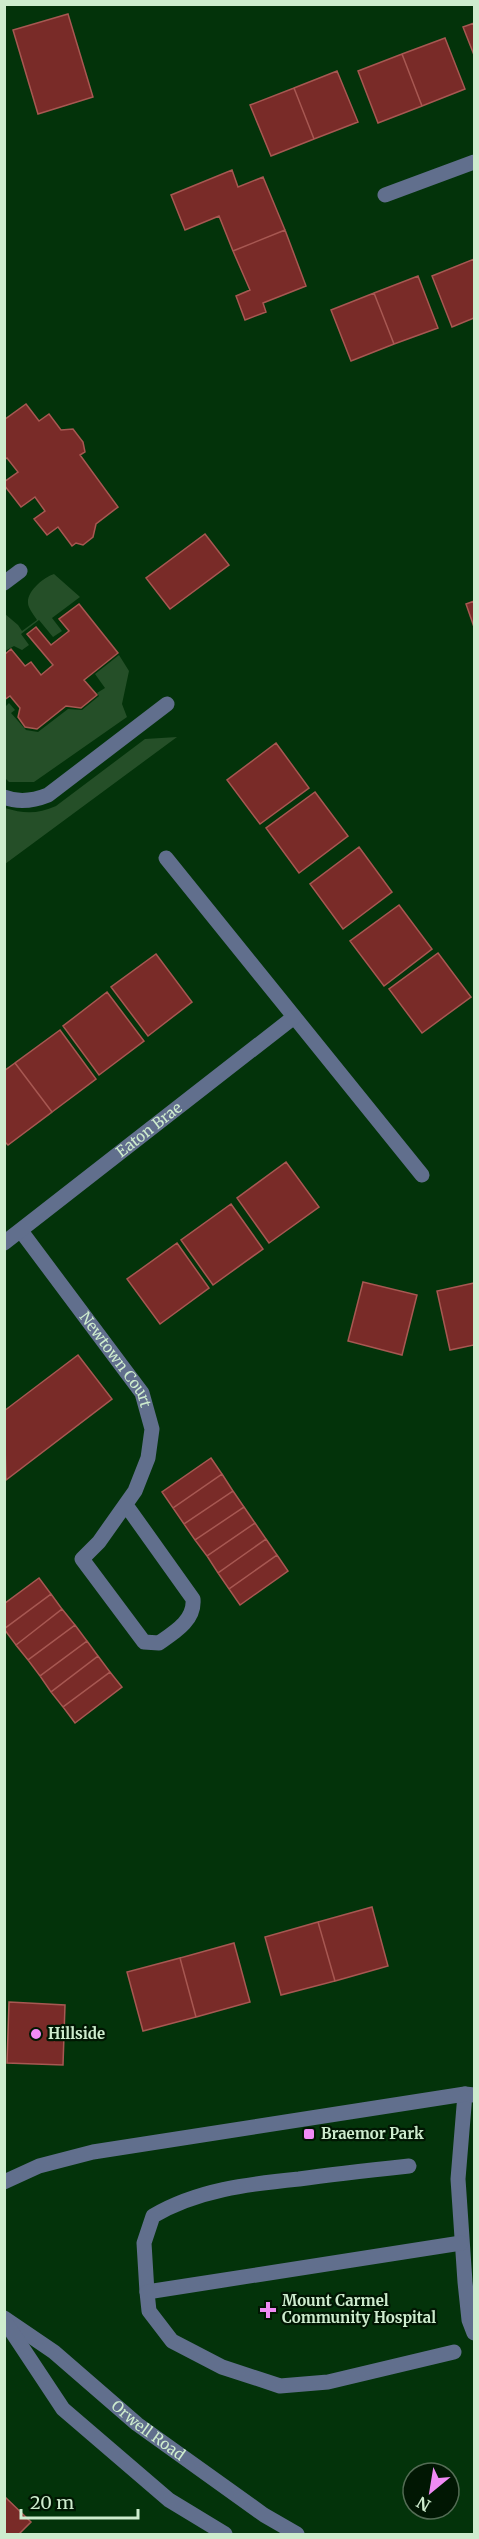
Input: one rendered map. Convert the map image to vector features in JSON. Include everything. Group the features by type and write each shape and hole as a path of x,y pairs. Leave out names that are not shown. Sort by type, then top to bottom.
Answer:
{"street":[{"path":"384,195 474,162"},
{"path":"4,583 20,571"},
{"path":"4,797 20,801 35,800 48,795 167,704"},
{"path":"166,858 422,1175"},
{"name":"Eaton Brae","path":"4,1243 294,1017"},
{"name":"Newtown Court","path":"21,1230 142,1393 152,1429 148,1458 135,1491 126,1505 99,1542 82,1558 144,1642 159,1643 188,1620 194,1608 193,1599 126,1505"},
{"path":"4,2182 39,2166 93,2152 470,2094 458,2179 461,2243 469,2320 474,2333"},
{"path":"409,2166 249,2184 207,2193 172,2204 153,2216 144,2242 149,2311 171,2341 222,2367 280,2386 328,2382 454,2352"},
{"path":"147,2292 461,2243"},
{"name":"Orwell Road","path":"4,2319 63,2409 169,2500 225,2535"},
{"name":"Orwell Road","path":"4,2319 54,2352 137,2424 264,2515 297,2535"}],"green space":[{"path":"54,574 80,597 52,618 62,631 53,637 39,620 21,634 29,645 22,650 14,646 5,651 5,614 22,631 37,620 29,607 28,598 37,585"},
{"path":"119,655 129,671 122,704 127,717 34,782 9,782 5,778 5,707 9,703 15,710 11,713 26,730 38,732 68,709 82,710 99,696 97,693 105,688 95,674"},
{"path":"177,737 5,864 5,808 31,812 43,811 56,806 145,739"}],"building":[{"path":"68,14 93,97 38,114 13,30"},
{"path":"474,23 474,55 463,27"},
{"path":"445,38 465,89 422,106 402,54"},
{"path":"402,54 422,106 378,123 358,71"},
{"path":"337,71 358,122 314,139 294,88"},
{"path":"294,88 314,139 271,156 250,105"},
{"path":"232,170 238,187 263,177 285,230 233,251 219,216 185,230 171,195"},
{"path":"285,230 306,286 263,303 266,312 245,320 236,296 250,290 233,251"},
{"path":"474,259 474,318 452,327 432,276"},
{"path":"418,276 438,328 394,344 374,293"},
{"path":"374,293 394,344 351,361 331,310"},
{"path":"26,404 39,421 49,414 61,430 73,429 83,442 85,452 80,455 118,507 96,524 93,537 83,545 76,543 72,546 58,527 47,535 34,519 45,511 35,497 21,507 4,485 4,482 18,472 7,458 4,460 4,420"},
{"path":"205,534 229,565 170,609 146,578"},
{"path":"474,601 474,627 466,604"},
{"path":"79,604 118,653 84,680 97,695 81,708 66,706 37,729 25,727 18,717 20,708 10,696 4,700 4,655 11,649 25,666 31,662 41,675 53,665 27,634 36,627 51,645 69,631 59,619"},
{"path":"276,743 309,788 260,824 227,780"},
{"path":"315,792 348,836 299,873 266,828"},
{"path":"359,847 392,892 343,929 310,884"},
{"path":"399,905 432,949 384,986 350,941"},
{"path":"438,953 471,997 422,1033 389,989"},
{"path":"156,954 192,1002 148,1036 111,987"},
{"path":"107,992 144,1041 99,1075 63,1026"},
{"path":"60,1030 96,1079 52,1112 15,1063"},
{"path":"15,1063 52,1112 8,1145 4,1141 4,1071"},
{"path":"286,1162 319,1207 269,1243 237,1198"},
{"path":"231,1204 263,1249 213,1285 181,1240"},
{"path":"177,1243 209,1288 160,1324 127,1279"},
{"path":"363,1282 417,1295 402,1355 348,1341"},
{"path":"474,1283 474,1345 450,1350 437,1291"},
{"path":"78,1355 112,1399 6,1480 4,1411"},
{"path":"211,1458 222,1474 173,1508 162,1492"},
{"path":"222,1474 233,1491 184,1524 173,1508"},
{"path":"233,1491 244,1507 195,1540 184,1524"},
{"path":"244,1507 255,1523 207,1556 195,1540"},
{"path":"255,1523 266,1539 218,1573 207,1556"},
{"path":"266,1539 277,1555 229,1589 218,1573"},
{"path":"277,1555 288,1571 240,1605 229,1589"},
{"path":"39,1578 51,1594 4,1629 4,1604"},
{"path":"51,1594 62,1609 16,1645 4,1629"},
{"path":"62,1609 75,1625 28,1660 16,1645"},
{"path":"75,1625 87,1641 40,1676 28,1660"},
{"path":"87,1641 98,1656 51,1692 40,1676"},
{"path":"98,1656 110,1672 63,1707 51,1692"},
{"path":"110,1672 122,1687 75,1723 63,1707"},
{"path":"372,1907 388,1966 335,1981 318,1922"},
{"path":"318,1922 335,1981 281,1995 265,1937"},
{"path":"234,1943 250,2002 196,2017 180,1958"},
{"path":"180,1958 196,2017 143,2031 127,1972"},
{"name":"Hillside","path":"9,2002 65,2005 63,2065 7,2063"},
{"path":"4,2496 31,2522 19,2534 4,2534"}],"place":[{"name":"Hillside","path":"36,2034"},
{"name":"Braemor Park","path":"309,2134"},
{"name":"Mount Carmel Community Hospital","path":"268,2310"}]}
